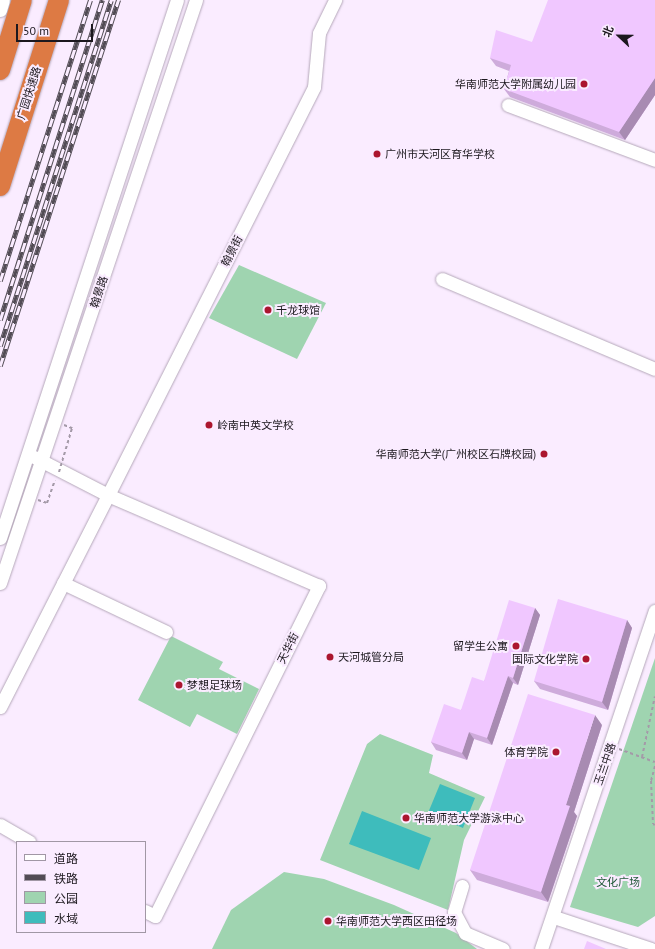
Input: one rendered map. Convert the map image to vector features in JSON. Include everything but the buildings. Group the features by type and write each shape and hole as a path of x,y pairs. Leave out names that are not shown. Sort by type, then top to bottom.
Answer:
{"highway":[{"path":"0,70 22,0"},
{"name":"广园快速路","path":"0,186 59,0"}],"street":[{"path":"0,10 3,0"},
{"name":"翰景路","path":"0,538 29,455 177,0"},
{"name":"翰景路","path":"0,583 196,0"},
{"name":"翰景街","path":"108,495 314,87 320,33 335,0"},
{"path":"508,104 655,160"},
{"path":"442,279 655,369"},
{"name":"天华街","path":"29,455 108,495 319,586 150,914"},
{"path":"0,707 108,495"},
{"path":"63,583 166,632"},
{"name":"玉兰中路","path":"541,949 554,917 655,611"},
{"path":"0,825 27,841"},
{"path":"462,886 454,912 465,933 503,949"},
{"path":"554,917 649,949"}],"path":[{"path":"47,503 59,472 72,428"},
{"path":"642,757 655,696"},
{"path":"610,746 655,762"},
{"path":"655,766 651,782 653,824 655,825"}],"green space":[{"name":"千龙球馆","path":"239,265 326,303 297,359 209,318"},
{"name":"梦想足球场","path":"171,636 223,662 219,669 259,689 237,734 197,714 190,727 138,700"},
{"name":"文化广场","path":"655,658 655,916 638,927 570,907"},
{"name":"华南师范大学游泳中心","path":"380,734 433,755 429,773 485,797 464,840 448,910 320,860 367,744"},
{"name":"华南师范大学西区田径场","path":"284,872 324,879 394,905 456,933 477,949 212,949 231,910"}],"water":[{"path":"440,784 475,798 463,828 428,813"},
{"path":"362,811 431,838 419,870 349,844"}],"railway":[{"path":"0,281 90,0"},
{"path":"0,320 102,0"},
{"path":"0,346 111,0"},
{"path":"0,366 118,0"}],"place":[{"name":"华南师范大学附属幼儿园","path":"584,84"},
{"name":"广州市天河区育华学校","path":"377,154"},
{"name":"千龙球馆","path":"268,310"},
{"name":"岭南中英文学校","path":"209,425"},
{"name":"华南师范大学(广州校区石牌校园)","path":"544,454"},
{"name":"留学生公寓","path":"516,646"},
{"name":"天河城管分局","path":"330,657"},
{"name":"国际文化学院","path":"586,659"},
{"name":"梦想足球场","path":"179,685"},
{"name":"体育学院","path":"556,752"},
{"name":"华南师范大学游泳中心","path":"406,818"},
{"name":"华南师范大学西区田径场","path":"328,921"}]}
